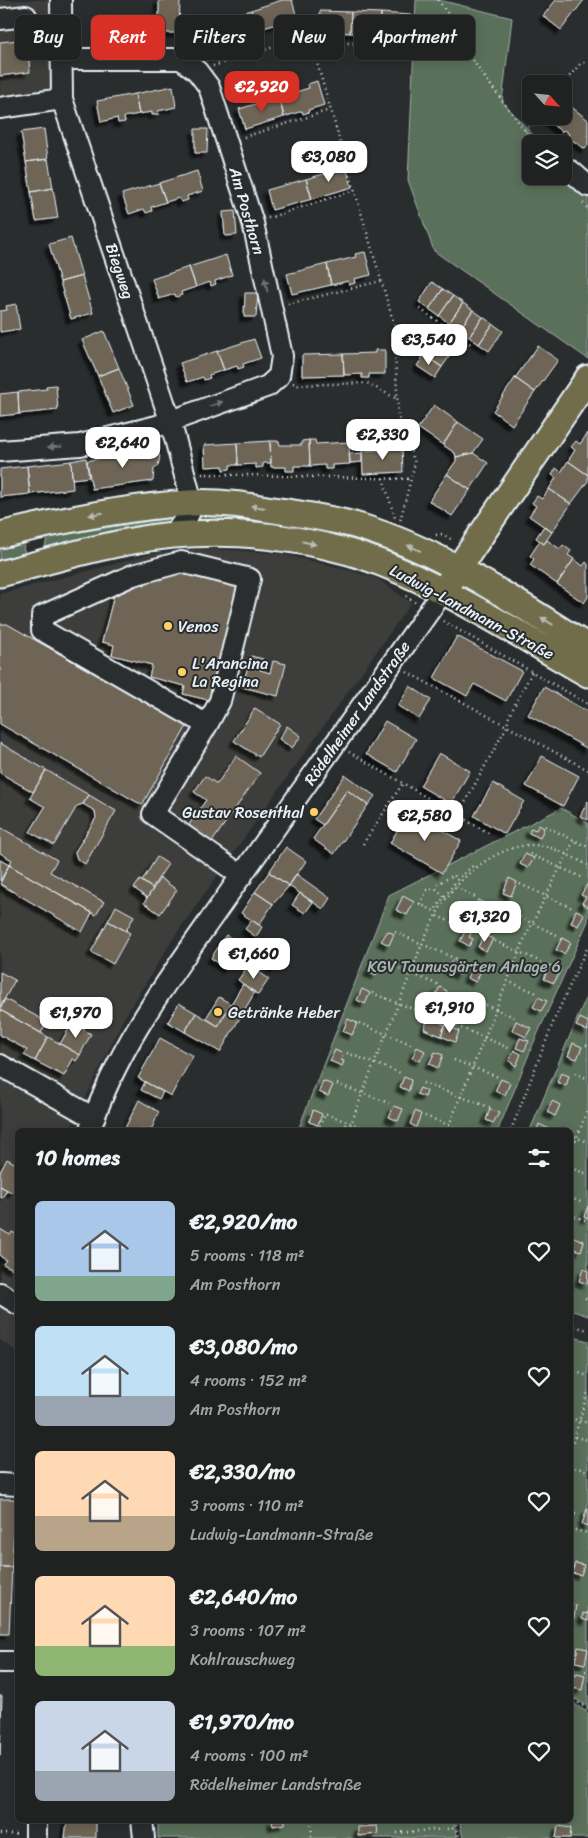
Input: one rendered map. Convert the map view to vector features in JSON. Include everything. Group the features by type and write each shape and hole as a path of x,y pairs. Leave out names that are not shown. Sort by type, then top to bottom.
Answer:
{"main road":[{"name":"Rödelheimer Landstraße","path":"442,593 582,387"},
{"name":"Ludwig-Landmann-Straße","path":"0,536 50,523 101,514 190,503 253,506 322,517 362,528 400,542 488,584 588,646"},
{"path":"42,563 35,560 31,554 31,546 50,523"},
{"name":"Ludwig-Landmann-Straße","path":"0,574 75,554 173,535 256,534 304,541 350,553 390,568 442,593 588,674"}],"street":[{"name":"Biegweg","path":"62,0 62,15"},
{"path":"0,19 15,17"},
{"name":"Am Posthorn","path":"81,59 181,59 197,71 209,87 253,223 282,356 279,376"},
{"name":"Biegweg","path":"63,60 62,99 170,420 185,474 190,503"},
{"path":"0,108 62,99"},
{"path":"572,172 588,186"},
{"path":"0,451 80,445 157,426 268,386 279,376"},
{"path":"173,535 189,514 190,503"},
{"path":"207,725 42,630 42,616 133,574 181,562 250,579 220,701 207,725 153,814 242,876"},
{"name":"Rödelheimer Landstraße","path":"92,1124 119,1061 141,1022 442,593"},
{"path":"0,1065 92,1124"},
{"path":"0,1293 15,1302"},
{"path":"0,1484 15,1485"},
{"path":"0,1662 15,1662"},
{"path":"36,1823 36,1838"}],"path":[{"path":"438,0 447,15"},
{"path":"197,71 274,47"},
{"path":"315,60 394,324 398,415 415,462 398,528 384,478"},
{"path":"473,60 528,135"},
{"path":"571,75 580,64 588,62"},
{"path":"227,142 330,110"},
{"path":"525,131 530,125"},
{"path":"253,223 354,190"},
{"path":"271,308 381,281"},
{"path":"420,309 472,346"},
{"path":"279,376 298,385 367,383 397,400"},
{"path":"185,474 411,479"},
{"path":"450,625 588,704"},
{"path":"406,671 588,770"},
{"path":"458,815 507,726 509,716 532,672"},
{"path":"335,743 490,834"},
{"path":"363,844 403,783"},
{"path":"545,826 588,847"},
{"path":"448,1128 471,1066 507,981 532,924 574,840"},
{"path":"350,1128 423,944 436,916 456,887 473,870 515,847 534,845 549,847 588,865"},
{"path":"530,854 582,877"},
{"path":"444,896 435,888 427,890 420,904 434,911 456,880 475,864"},
{"path":"470,867 473,870"},
{"path":"438,884 454,875 456,880"},
{"path":"520,884 572,908"},
{"path":"456,887 477,898"},
{"path":"506,911 557,935"},
{"path":"436,916 470,930"},
{"path":"395,932 456,959"},
{"path":"495,941 542,962"},
{"path":"512,1128 555,1018 588,946"},
{"path":"381,961 439,985"},
{"path":"507,981 537,993"},
{"path":"372,993 426,1014"},
{"path":"458,993 516,1018"},
{"path":"359,1023 413,1045"},
{"path":"452,1024 511,1049"},
{"path":"347,1053 403,1074"},
{"path":"454,1060 498,1077"},
{"path":"574,1073 588,1079"},
{"path":"423,1083 492,1108"},
{"path":"337,1084 389,1102"},
{"path":"573,1148 588,1110"},
{"path":"325,1128 320,1126 324,1114 365,1128"},
{"path":"425,1116 457,1128"},
{"path":"345,1128 348,1122"},
{"path":"573,1136 588,1142"},
{"path":"573,1169 588,1174"},
{"path":"573,1199 584,1203"},
{"path":"573,1216 588,1221"},
{"path":"573,1326 588,1330"},
{"path":"573,1371 588,1376"},
{"path":"573,1443 588,1391"},
{"path":"573,1419 588,1423"},
{"path":"575,1437 588,1440"},
{"path":"573,1467 588,1470"},
{"path":"573,1514 580,1515"},
{"path":"573,1530 588,1534"},
{"path":"573,1699 588,1709"},
{"path":"144,1827 169,1823"},
{"path":"311,1823 312,1838"},
{"path":"456,1823 459,1838"},
{"path":"397,1833 457,1828"}],"shaded area":[{"path":"0,0 55,0 55,15 15,15 15,60 56,60 57,89 0,96"},
{"path":"199,548 281,554 376,578 411,603 176,934 124,1018 71,1128 15,1128 15,1350 0,1340 0,594 156,553"}],"green space":[{"path":"416,0 439,0 512,18 502,101 533,135 522,135 522,185 572,185 572,182 588,195 588,359 434,251 408,180 413,60 475,60 475,15 415,15"},
{"path":"202,510 321,526 419,559 416,564 355,540 306,527 282,523 260,520 235,520 195,527 193,524"},
{"path":"178,517 178,522 48,552 45,547 47,538 53,536"},
{"path":"27,541 23,548 30,561 0,568 0,544"},
{"name":"KGV Taunusgärten Anlage 6","path":"561,808 588,823 588,921 534,1042 499,1128 299,1128 389,895"},
{"path":"588,993 588,1316 573,1311 573,1128 531,1128"},
{"path":"573,1337 588,1341 588,1707 573,1697"},
{"path":"573,1703 588,1713 588,1838 463,1838 460,1823 573,1823"},
{"path":"158,1823 454,1823 457,1838 158,1838"}],"building":[{"path":"159,0 180,0 180,15 175,15 175,33 165,33 165,15 159,15"},
{"path":"282,0 292,0 296,15 274,15 274,25 264,28 264,15 252,15 251,10"},
{"path":"556,0 584,0 561,30 543,16"},
{"path":"251,10 252,15 235,15"},
{"path":"320,11 351,12 350,33 344,33 344,15 320,15"},
{"path":"351,12 381,13 381,15 354,15 354,33 350,33"},
{"path":"381,13 411,15 381,15"},
{"path":"15,40 15,60 29,60 30,72 0,76 0,42"},
{"path":"317,81 324,105 308,110 309,112 303,114 302,111 284,117 279,97 309,88 308,84"},
{"path":"173,86 176,107 158,111 159,114 152,115 152,112 139,114 135,94"},
{"path":"135,94 139,114 124,117 125,122 118,123 117,118 101,122 97,101"},
{"path":"279,97 284,117 245,129 239,109"},
{"path":"572,107 588,120 588,145 585,149 572,140 572,135 568,135 564,130 562,132 553,125 572,125"},
{"path":"44,129 48,159 26,162 21,132"},
{"path":"195,129 208,129 207,153 195,153"},
{"path":"48,159 53,188 31,192 26,162"},
{"path":"345,164 352,187 312,199 306,179 337,170 336,167"},
{"path":"197,171 203,191 187,196 188,200 181,202 179,198 166,202 159,183"},
{"path":"306,179 312,199 272,210 267,190"},
{"path":"159,183 166,202 151,207 152,211 146,213 144,209 129,214 122,194"},
{"path":"53,188 58,218 36,221 31,192"},
{"path":"235,211 237,235 225,236 223,212"},
{"path":"71,238 82,276 60,282 49,244"},
{"path":"365,252 371,275 354,279 355,283 349,285 348,281 331,285 327,264 356,257 355,254"},
{"path":"226,255 232,275 215,281 216,284 211,286 210,282 196,287 189,267"},
{"path":"327,264 331,285 292,294 287,274"},
{"path":"189,267 196,287 181,292 182,295 176,297 175,294 159,299 152,279"},
{"path":"82,276 93,313 71,319 60,282"},
{"path":"432,282 443,289 429,309 419,302"},
{"path":"443,289 453,296 439,316 429,309"},
{"path":"245,293 258,293 256,317 244,317"},
{"path":"453,296 463,303 449,323 439,316"},
{"path":"463,303 473,310 459,330 449,323"},
{"path":"16,304 20,329 0,332 0,311 7,310 6,306"},
{"path":"473,310 483,317 469,337 459,330"},
{"path":"483,317 493,324 479,344 469,337"},
{"path":"493,324 503,331 489,351 479,344"},
{"path":"104,331 119,368 98,376 82,340"},
{"path":"438,334 456,346 449,357 431,344"},
{"path":"254,339 261,358 243,364 244,367 238,369 237,366 224,370 217,351"},
{"path":"431,344 449,357 442,367 424,355"},
{"path":"538,346 558,360 535,392 515,378"},
{"path":"375,350 385,350 385,374 369,374 369,378 362,378 362,374 344,375 343,354 375,353"},
{"path":"217,351 224,370 209,375 210,378 204,380 203,377 187,382 180,363"},
{"path":"343,354 344,375 302,376 302,355"},
{"path":"424,355 442,367 435,378 417,366"},
{"path":"119,368 134,405 113,413 98,376"},
{"path":"515,378 535,392 512,425 493,411"},
{"path":"56,385 58,410 19,414 18,392 47,389 46,386"},
{"path":"18,392 19,414 0,416 0,394"},
{"path":"434,405 458,422 443,445 418,428"},
{"path":"458,422 483,439 473,453 456,457 455,453 443,445"},
{"path":"588,433 588,475 568,461 575,450 571,447 576,441 580,444"},
{"path":"309,440 315,440 316,444 349,442 350,464 332,465 332,469 325,469 325,465 310,466"},
{"path":"309,440 310,466 294,466 294,471 286,471 286,467 271,467 270,441 279,441 280,445 302,445 302,441"},
{"path":"270,441 271,463 263,463 263,467 256,468 256,464 238,465 237,443"},
{"path":"237,443 238,465 230,465 230,469 223,470 223,466 205,467 204,445"},
{"path":"402,445 403,472 363,474 362,451 392,449 392,446"},
{"path":"141,448 146,451 152,450 160,456 158,466 154,469 153,481 92,489 87,461"},
{"path":"362,453 362,462 350,463 349,454"},
{"path":"473,453 488,463 470,490 447,474 456,461 456,457"},
{"path":"86,458 89,477 72,479 71,461"},
{"path":"71,461 73,489 30,494 27,466"},
{"path":"568,461 588,475 588,481 571,504 549,489 556,478 552,475 556,468 561,472"},
{"path":"27,466 30,494 0,497 0,469"},
{"path":"447,474 470,490 452,516 429,501"},
{"path":"549,489 571,504 552,532 529,516 536,506 532,503 537,496 542,499"},
{"path":"544,526 552,532 544,544 536,538"},
{"path":"547,540 560,549 563,545 571,551 568,555 574,559 557,584 530,565 534,559 530,556 540,541 544,544"},
{"path":"574,559 583,566 586,562 588,564 588,597 584,603 557,584"},
{"name":"Venos","path":"176,567 241,583 212,701 183,694 185,686 149,677 152,665 112,655 114,645 102,642 116,587 128,590 130,581 145,585 147,575"},
{"path":"0,624 7,624 187,726 142,805 0,724"},
{"path":"457,636 522,671 506,701 474,684 467,696 434,678"},
{"path":"251,656 263,659 260,670 270,673 273,661 286,664 278,696 242,687"},
{"path":"410,686 431,700 419,719 398,706"},
{"path":"544,687 588,712 588,749 528,715"},
{"path":"255,708 280,724 259,757 234,741"},
{"path":"385,721 416,739 397,772 366,754"},
{"path":"287,726 301,736 292,748 279,739"},
{"path":"0,743 46,770 33,792 0,773"},
{"path":"439,753 470,771 451,804 420,786"},
{"path":"236,756 260,773 212,842 188,826 206,800 194,792 205,776 217,784"},
{"path":"542,756 579,776 563,806 526,786"},
{"path":"46,770 89,795 83,804 77,806 54,845 30,832 45,807 30,798"},
{"path":"345,775 375,796 368,805 347,790 323,825 314,819"},
{"path":"493,783 524,801 505,834 474,816"},
{"path":"347,790 368,805 334,854 313,839"},
{"path":"89,795 116,811 85,864 77,859 75,852 96,818 95,811 83,804"},
{"path":"588,801 588,820 580,816"},
{"path":"409,810 461,841 442,873 390,843"},
{"path":"539,825 544,828 540,838 529,833 531,828 536,830"},
{"path":"0,827 57,860 50,872 104,902 96,915 9,865 12,860 0,853"},
{"path":"286,847 306,861 289,886 269,872"},
{"path":"525,854 534,858 528,868 520,864"},
{"path":"157,857 168,864 152,888 142,881"},
{"path":"0,860 9,865 0,881"},
{"path":"9,865 92,913 82,932 0,884"},
{"path":"269,872 289,886 273,904 255,892"},
{"path":"296,874 330,898 323,909 289,886"},
{"path":"160,878 177,890 160,914 144,903"},
{"path":"509,878 517,882 511,896 503,893"},
{"path":"140,880 153,889 147,898 134,888"},
{"path":"588,883 588,907 582,903 586,897 581,895"},
{"path":"255,892 273,904 259,925 241,913"},
{"path":"300,893 313,902 305,913 292,905"},
{"path":"403,896 414,902 407,915 396,910"},
{"path":"478,900 488,905 482,917 472,912"},
{"path":"116,906 134,916 126,931 108,921"},
{"path":"497,910 503,912 497,924 488,919 491,913 495,915"},
{"path":"576,910 584,914 578,926 571,923"},
{"path":"252,920 262,927 256,937 245,929"},
{"path":"108,921 130,933 113,964 91,952"},
{"path":"466,930 471,933 469,937 473,939 469,946 460,941"},
{"path":"388,931 394,934 389,945 381,941"},
{"path":"226,935 243,946 236,963 233,961 227,969 211,958"},
{"path":"484,935 493,939 486,951 478,947"},
{"path":"562,938 571,943 564,954 556,950"},
{"path":"268,941 286,954 275,969 257,955"},
{"path":"453,959 464,968 460,975 448,969"},
{"path":"373,962 381,965 376,975 368,972"},
{"path":"249,965 269,979 258,995 238,980"},
{"path":"549,965 561,970 554,983 544,979"},
{"path":"473,966 481,970 476,982 467,978"},
{"path":"0,972 15,980 0,1007"},
{"path":"243,984 255,992 220,1052 185,1032 196,1013 218,1026"},
{"path":"440,987 447,991 442,1002 434,998"},
{"path":"362,989 370,993 365,1004 357,1000"},
{"path":"219,997 231,1004 218,1026 206,1018"},
{"path":"460,997 467,1000 463,1010 451,1006 454,1000 457,1002"},
{"path":"538,997 547,1001 541,1011 533,1007"},
{"path":"5,999 47,1022 41,1033 0,1010"},
{"path":"179,1003 196,1013 185,1032 168,1022"},
{"path":"0,1010 48,1037 35,1061 24,1055 27,1050 0,1035"},
{"path":"429,1016 445,1025 441,1036 424,1029"},
{"path":"580,1018 588,1022 588,1031 576,1026"},
{"path":"348,1019 357,1023 352,1035 343,1031"},
{"path":"516,1021 531,1028 526,1037 512,1030"},
{"path":"72,1023 91,1034 80,1055 60,1044"},
{"path":"445,1025 459,1031 455,1042 441,1036"},
{"path":"48,1037 80,1055 76,1061 73,1059 64,1076 35,1061"},
{"path":"160,1038 193,1056 171,1096 138,1078"},
{"path":"520,1038 529,1041 524,1051 516,1048"},
{"path":"573,1043 582,1047 577,1059 568,1056"},
{"path":"417,1047 425,1051 420,1061 412,1058"},
{"path":"335,1050 343,1054 341,1060 344,1061 342,1066 330,1061"},
{"path":"514,1050 521,1054 516,1066 509,1061"},
{"path":"435,1052 443,1055 438,1068 429,1064"},
{"path":"561,1073 569,1076 566,1086 557,1082"},
{"path":"404,1077 411,1080 409,1091 400,1087"},
{"path":"501,1079 510,1083 505,1095 495,1091"},
{"path":"323,1081 333,1085 328,1096 319,1092"},
{"path":"145,1082 163,1092 159,1099 141,1090"},
{"path":"420,1088 427,1091 425,1097 417,1094"},
{"path":"139,1100 159,1112 152,1128 125,1128"},
{"path":"552,1101 560,1105 555,1116 547,1112"},
{"path":"394,1106 403,1109 398,1121 389,1117"},
{"path":"490,1109 499,1113 493,1123 486,1120"},
{"path":"313,1110 322,1114 318,1125 309,1122"},
{"path":"415,1111 421,1114 416,1127 410,1124"},
{"path":"539,1124 547,1128 538,1128"},
{"path":"7,1159 15,1163 15,1190 13,1193 0,1186 0,1172"},
{"path":"0,1186 7,1190 2,1198 0,1197"},
{"path":"588,1206 588,1219 584,1217"},
{"path":"0,1229 10,1235 12,1232 15,1234 15,1266 13,1269 3,1264 6,1260 0,1256"},
{"path":"573,1237 584,1241 581,1251 573,1249"},
{"path":"583,1269 588,1271 587,1284 579,1281"},
{"path":"0,1499 15,1499 12,1567 0,1567"},
{"path":"588,1509 588,1526 582,1524"},
{"path":"575,1563 584,1565 581,1575 573,1573"},
{"path":"0,1567 12,1567 9,1634 0,1634"},
{"path":"573,1604 576,1605 573,1618"},
{"path":"588,1608 588,1621 582,1619 583,1613 587,1614"},
{"path":"578,1647 588,1649 585,1664 575,1662"},
{"path":"576,1673 585,1675 582,1690 573,1688"},
{"path":"0,1696 2,1696 0,1756"},
{"path":"67,1823 96,1823 96,1838 65,1838"},
{"path":"272,1823 285,1823 285,1824 273,1826"},
{"path":"377,1826 378,1834 358,1836 358,1827"},
{"path":"558,1826 571,1828 570,1838 556,1838"}],"place":[{"name":"Venos","path":"168,626"},
{"name":"L'Arancina La Regina","path":"182,672"},
{"name":"Gustav Rosenthal","path":"314,812"},
{"name":"Getränke Heber","path":"218,1012"}]}
